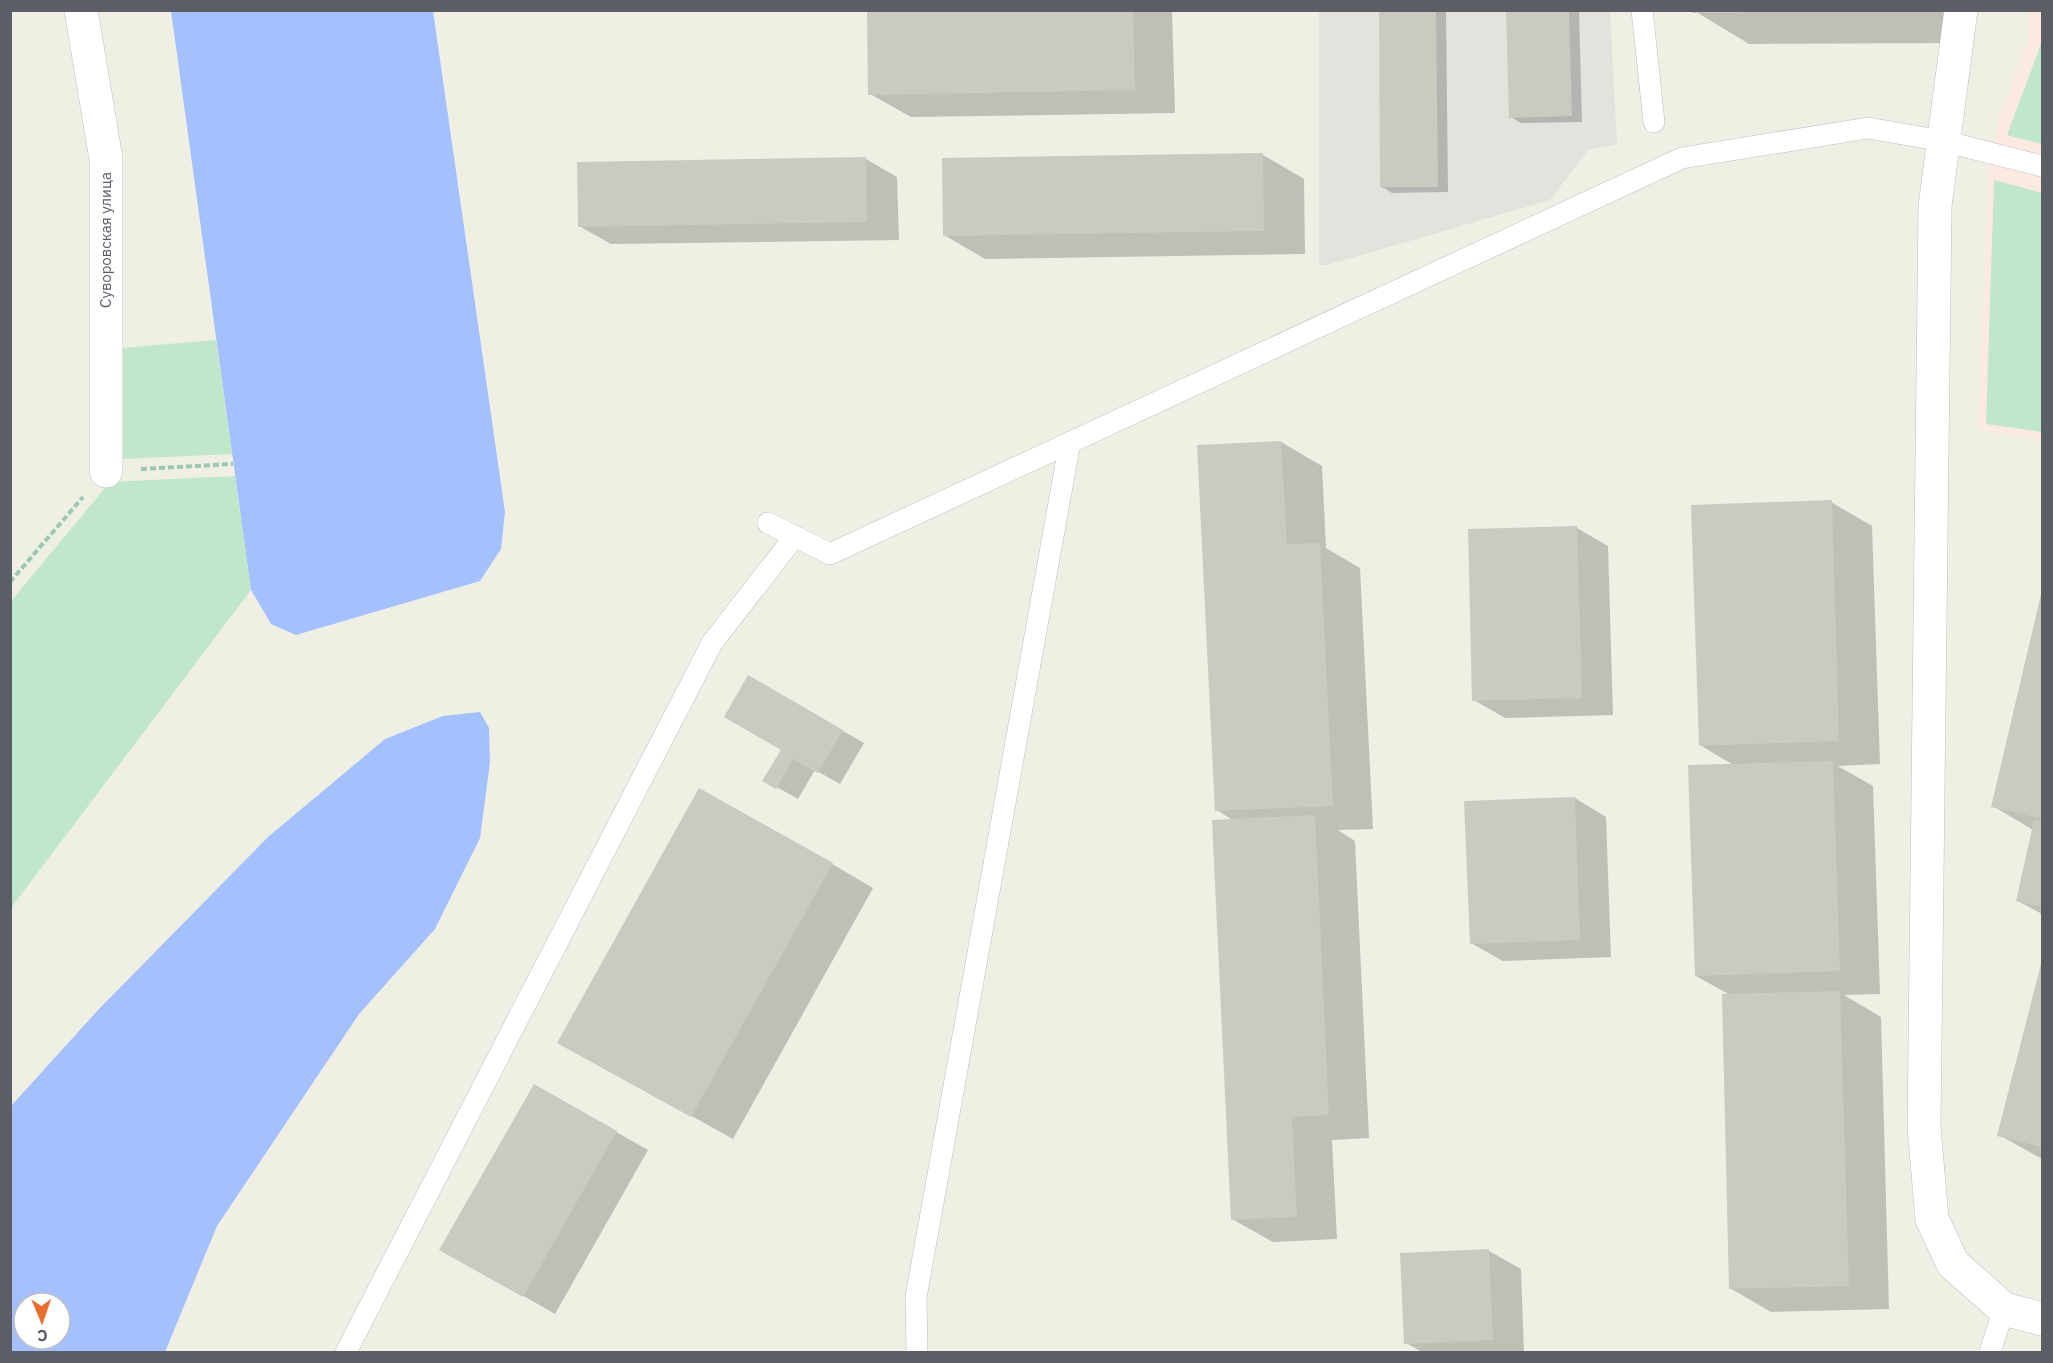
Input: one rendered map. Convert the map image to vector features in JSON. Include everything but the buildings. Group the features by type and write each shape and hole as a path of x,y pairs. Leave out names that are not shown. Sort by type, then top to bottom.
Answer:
{"street":[{"name":"Суворовская улица","path":"81,10 106,159 106,471"},
{"path":"1961,10 1935,206 1924,1127 1932,1220 1953,1264 2004,1310 2043,1319"}],"lane":[{"path":"1642,10 1653,122"},
{"path":"768,523 830,554 1682,158 1868,128 1943,141 2043,166"},
{"path":"917,1353 916,1297 1070,442"},
{"path":"346,1353 712,643 795,536"},
{"path":"1990,1353 2004,1310"}],"shaded area":[{"path":"1319,11 1610,11 1617,144 1588,150 1550,200 1327,265 1319,265"},
{"path":"2028,11 2042,11 2042,440 1978,429 1990,152 2001,113 2028,41"}],"green space":[{"path":"2042,11 2042,144 2007,135 2041,44"},
{"path":"1994,180 2042,193 2042,432 1986,424"},
{"path":"216,340 232,454 122,459 121,348"},
{"path":"235,476 251,590 11,908 11,601 110,482"}],"water":[{"path":"171,11 433,11 505,512 501,549 480,581 296,635 271,624 251,590"},
{"path":"480,712 489,728 490,762 480,838 435,929 359,1014 217,1226 165,1352 11,1352 11,1106 99,1009 268,837 385,739 443,716"}]}
